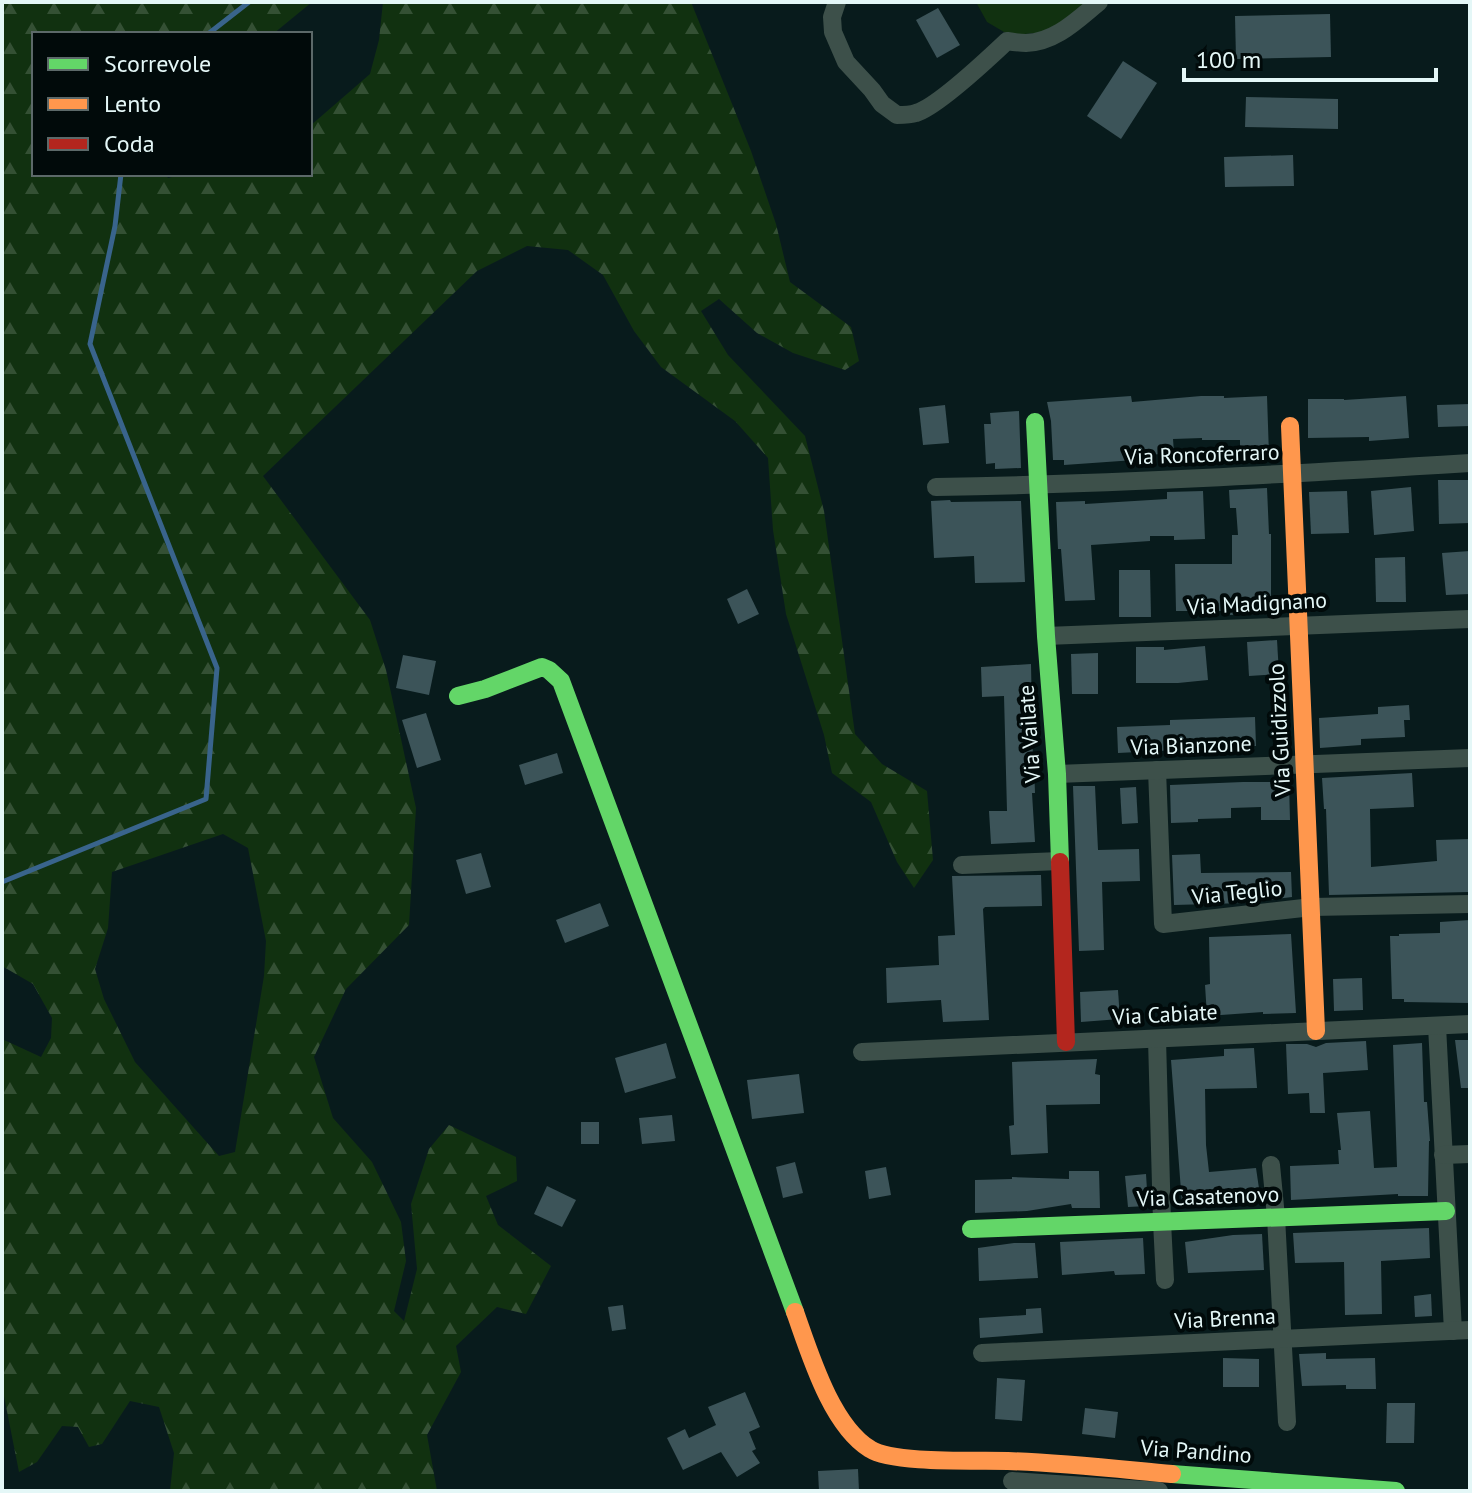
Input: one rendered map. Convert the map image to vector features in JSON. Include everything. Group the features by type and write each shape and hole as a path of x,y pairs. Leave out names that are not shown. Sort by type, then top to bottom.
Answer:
{"street":[{"path":"837,2 832,17 833,32 846,62 882,104 897,115 919,113 937,101 1007,41 1027,43 1046,39 1065,30 1099,2"},
{"name":"Via Vailate","path":"1035,422 1057,774 1066,1042"},
{"name":"Via Guidizzolo","path":"1290,426 1316,1031"},
{"name":"Via Roncoferraro","path":"936,487 1292,474 1470,463"},
{"name":"Via Madignano","path":"1046,636 1470,619"},
{"path":"458,696 542,667 561,681 805,1339 831,1402 847,1429 871,1450 890,1457 1011,1461"},
{"name":"Via Bianzone","path":"1057,774 1470,758"},
{"name":"Via Teglio","path":"1157,770 1163,924 1312,907 1470,904"},
{"path":"962,865 1060,861"},
{"name":"Via Cabiate","path":"862,1052 1470,1024"},
{"path":"1437,1026 1446,1211 1461,1331"},
{"path":"1157,1039 1165,1280"},
{"path":"1443,1155 1470,1154"},
{"path":"1271,1165 1287,1422"},
{"name":"Via Casatenovo","path":"971,1229 1446,1211"},
{"name":"Via Brenna","path":"982,1353 1461,1331"},
{"name":"Via Pandino","path":"1159,1491 1012,1486 1011,1461 1396,1491"}],"green space":[{"path":"2,2 312,2 275,32 32,32 32,176 168,178 312,176 312,124 370,74 379,40 383,2 691,2 751,151 776,224 790,282 851,327 859,361 845,370 793,353 757,333 719,299 701,311 728,355 805,436 824,511 855,734 882,764 927,791 933,860 914,888 897,862 871,802 832,773 824,735 786,614 773,530 768,458 735,421 661,367 634,331 603,275 568,250 527,246 477,271 263,476 370,620 386,670 416,808 409,925 346,989 314,1057 333,1118 372,1162 401,1222 406,1261 394,1311 404,1321 417,1269 411,1204 429,1149 449,1125 516,1157 517,1181 486,1196 498,1225 551,1266 526,1314 497,1307 456,1346 461,1372 427,1435 437,1491 170,1491 174,1453 159,1407 130,1401 102,1444 89,1447 78,1427 62,1426 37,1462 19,1472 2,1386 2,1039 41,1057 51,1038 52,1018 33,984 2,966","holes":["223,834 248,848 266,941 264,976 235,1152 219,1156 135,1062 104,999 95,969 108,928 112,872"]},
{"path":"976,2 1089,2 1047,32 1013,35 987,22"}],"building":[{"path":"938,8 960,45 937,58 916,20"},
{"path":"1330,14 1331,57 1236,59 1235,16"},
{"path":"1123,61 1157,83 1121,139 1087,116"},
{"path":"1246,97 1338,99 1338,129 1245,127"},
{"path":"1293,155 1294,186 1225,187 1224,157"},
{"path":"1131,396 1132,402 1201,396 1267,396 1269,455 1240,456 1240,440 1202,438 1173,439 1174,453 1135,456 1135,460 1064,465 1064,460 1053,460 1047,402"},
{"path":"1406,396 1409,438 1369,441 1369,437 1308,438 1308,399"},
{"path":"1470,404 1470,426 1438,427 1437,405"},
{"path":"945,405 949,443 923,445 919,408"},
{"path":"1019,411 1021,468 995,469 995,463 986,464 984,424 991,424 990,413"},
{"path":"1438,480 1470,480 1470,523 1439,524"},
{"path":"1411,487 1414,531 1374,535 1371,491"},
{"path":"1267,488 1271,534 1271,614 1176,611 1175,564 1232,564 1232,535 1238,535 1236,508 1230,508 1229,490"},
{"path":"1203,491 1205,539 1174,540 1174,536 1150,536 1150,541 1091,545 1095,600 1065,601 1056,502 1085,501 1085,504 1167,499 1167,492"},
{"path":"1347,491 1349,533 1311,534 1309,492"},
{"path":"931,501 1021,501 1025,582 975,583 974,556 934,558"},
{"path":"1470,551 1470,594 1446,595 1442,553"},
{"path":"1405,557 1406,602 1376,602 1375,558"},
{"path":"1119,570 1150,570 1151,617 1119,617"},
{"path":"747,589 759,614 738,624 727,599"},
{"path":"1277,640 1279,674 1249,676 1247,642"},
{"path":"1205,646 1208,680 1136,683 1136,647 1164,647 1164,650"},
{"path":"1098,653 1098,694 1072,694 1071,654"},
{"path":"403,655 436,661 429,695 396,688"},
{"path":"1031,664 1035,842 991,844 989,811 1007,811 1004,696 982,697 981,667"},
{"path":"1409,705 1410,720 1404,720 1405,737 1361,739 1361,745 1320,748 1319,718 1378,714 1378,707"},
{"path":"426,713 441,760 417,768 402,720"},
{"path":"1255,717 1256,746 1118,753 1117,727 1170,725 1170,720"},
{"path":"557,753 563,773 525,785 519,765"},
{"path":"1412,773 1414,807 1370,809 1371,867 1437,861 1436,840 1470,839 1470,892 1329,895 1322,778"},
{"path":"1289,782 1290,820 1261,820 1261,807 1231,808 1231,818 1171,823 1170,785"},
{"path":"1073,786 1095,786 1098,850 1139,849 1140,881 1102,882 1104,950 1079,951"},
{"path":"1136,787 1138,823 1122,824 1120,788"},
{"path":"481,853 491,887 466,894 456,860"},
{"path":"1200,854 1201,873 1291,872 1292,897 1244,903 1174,905 1172,855"},
{"path":"1041,875 1042,906 983,909 989,1020 943,1022 941,1000 887,1003 886,968 939,965 938,936 955,935 952,876"},
{"path":"600,903 609,926 565,943 556,920"},
{"path":"1470,920 1470,1003 1392,999 1390,936 1440,933 1440,922"},
{"path":"1291,934 1296,1013 1207,1016 1205,985 1210,984 1209,937"},
{"path":"1362,978 1363,1010 1334,1011 1333,979"},
{"path":"1118,990 1120,1019 1081,1022 1080,992"},
{"path":"1455,1040 1470,1040 1470,1088 1461,1088"},
{"path":"1366,1041 1368,1070 1323,1073 1325,1113 1310,1113 1309,1093 1288,1094 1286,1044 1316,1047 1326,1043"},
{"path":"666,1043 676,1078 625,1093 615,1058"},
{"path":"1422,1043 1424,1102 1427,1102 1430,1141 1428,1196 1398,1194 1291,1200 1290,1166 1339,1164 1338,1150 1341,1150 1337,1113 1370,1111 1374,1168 1397,1167 1393,1045"},
{"path":"1254,1048 1257,1088 1205,1089 1206,1145 1209,1172 1256,1168 1261,1202 1182,1204 1171,1060 1224,1056 1224,1049"},
{"path":"1097,1059 1095,1074 1100,1075 1100,1104 1046,1105 1048,1153 1011,1155 1009,1126 1014,1125 1012,1062"},
{"path":"799,1074 804,1113 752,1119 747,1080"},
{"path":"672,1115 675,1141 642,1144 639,1118"},
{"path":"581,1122 599,1122 599,1144 581,1144"},
{"path":"795,1162 803,1193 783,1198 776,1167"},
{"path":"886,1167 891,1195 869,1199 865,1171"},
{"path":"1069,1171 1099,1171 1100,1208 1072,1208 1071,1204 1027,1211 975,1213 975,1180 1012,1177 1069,1179"},
{"path":"1146,1174 1148,1206 1128,1207 1125,1176"},
{"path":"547,1186 576,1200 562,1227 534,1214"},
{"path":"1429,1228 1430,1258 1381,1261 1382,1314 1345,1315 1344,1262 1295,1263 1293,1233"},
{"path":"1262,1234 1264,1270 1188,1273 1185,1242"},
{"path":"1143,1238 1145,1274 1115,1275 1114,1271 1062,1275 1060,1242"},
{"path":"1035,1243 1038,1278 979,1281 978,1248"},
{"path":"1431,1294 1432,1316 1415,1317 1414,1296"},
{"path":"623,1305 626,1329 612,1331 608,1307"},
{"path":"1041,1308 1043,1333 980,1338 979,1318 1026,1315 1026,1309"},
{"path":"1326,1353 1326,1359 1375,1358 1376,1389 1346,1389 1346,1385 1302,1386 1299,1354"},
{"path":"1223,1358 1259,1359 1259,1387 1223,1387"},
{"path":"997,1378 1025,1380 1022,1421 995,1419"},
{"path":"745,1392 760,1427 749,1432 756,1449 752,1451 760,1463 737,1477 721,1452 683,1470 667,1438 685,1429 689,1438 716,1425 708,1407"},
{"path":"1387,1403 1415,1403 1414,1443 1386,1443"},
{"path":"1085,1408 1118,1412 1115,1438 1082,1434"},
{"path":"858,1469 859,1491 819,1491 818,1471"}],"waterway":[{"path":"211,32 249,2"},
{"path":"2,882 206,799 217,668 90,344 115,226 121,176"}],"traffic: fast":[{"path":"1035,422 1060,862"},
{"path":"458,696 542,667 561,681 795,1312"},
{"path":"971,1229 1446,1211"},
{"path":"1172,1474 1396,1491"}],"traffic: slow":[{"path":"1290,426 1316,1031"},
{"path":"795,1312 833,1406 856,1438 881,1454 916,1459 1029,1462 1172,1474"}],"traffic: jam":[{"path":"1060,862 1066,1042"}]}
